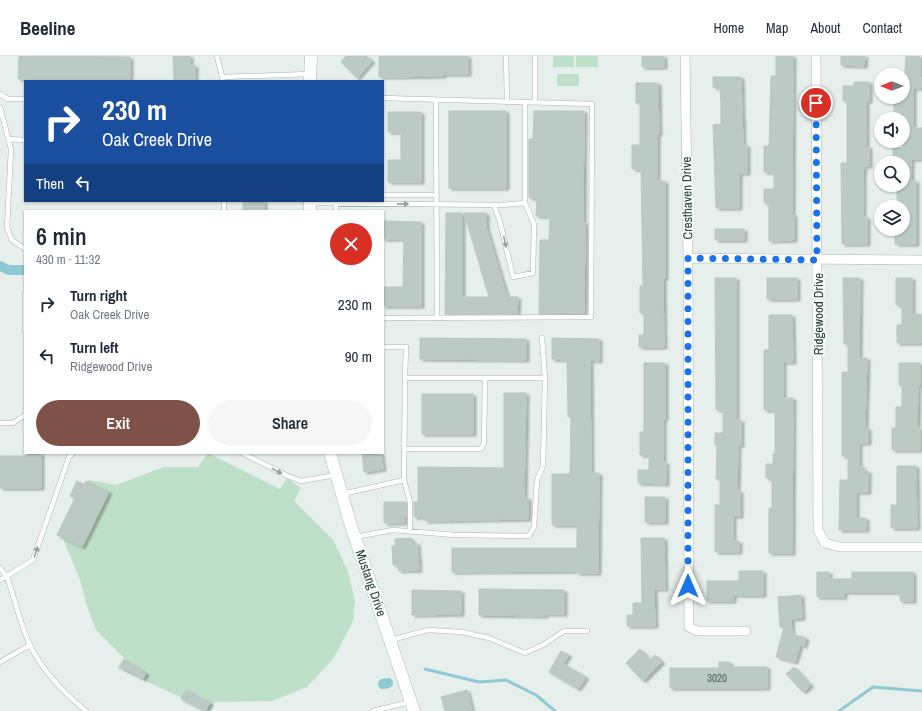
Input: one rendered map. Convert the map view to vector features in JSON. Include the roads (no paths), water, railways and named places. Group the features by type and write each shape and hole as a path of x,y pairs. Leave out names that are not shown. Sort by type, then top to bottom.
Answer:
{"main road":[{"path":"310,77 311,56"},
{"name":"Mustang Drive","path":"330,454 340,494 413,706"}],"street":[{"name":"Cresthaven Drive","path":"685,56 688,258 689,627 697,630 746,631"},
{"name":"Ridgewood Drive","path":"816,56 818,530 822,540 827,545 840,547 922,547"},
{"path":"688,258 922,260"}],"lane":[{"path":"217,56 223,79 310,77"},
{"path":"506,56 507,102"},
{"path":"535,56 535,102"},
{"path":"0,94 8,99 24,99"},
{"path":"384,98 592,104 591,317 384,318"},
{"path":"436,100 437,318"},
{"path":"494,205 500,222 513,277 533,273 534,224 525,203 525,103"},
{"path":"0,107 11,149 7,228 12,240 24,248"},
{"path":"9,139 24,140"},
{"path":"384,195 437,195"},
{"path":"310,205 336,202 494,205 525,203"},
{"path":"355,537 393,530 456,535 529,536 534,527 537,480 543,466 545,378 542,338"},
{"path":"384,347 406,347 404,480 410,502 410,532"},
{"path":"405,378 545,378"},
{"path":"404,449 481,449 484,443 486,378"},
{"path":"0,423 13,423 24,416"},
{"path":"0,580 33,560 69,457 72,454"},
{"path":"244,454 301,481 336,475"},
{"path":"340,494 404,480"},
{"path":"0,568 7,576 30,644 46,670 70,697 86,711"},
{"path":"391,640 428,630 462,632 490,638 524,653 543,645 564,630 587,631"},
{"path":"0,662 30,644"},
{"path":"374,711 413,706"}],"waterway":[{"path":"0,266 9,270 24,270"},
{"path":"425,669 479,682 506,680 536,695 555,711"},
{"path":"383,684 388,683"},
{"path":"839,711 873,687 922,691"}]}
